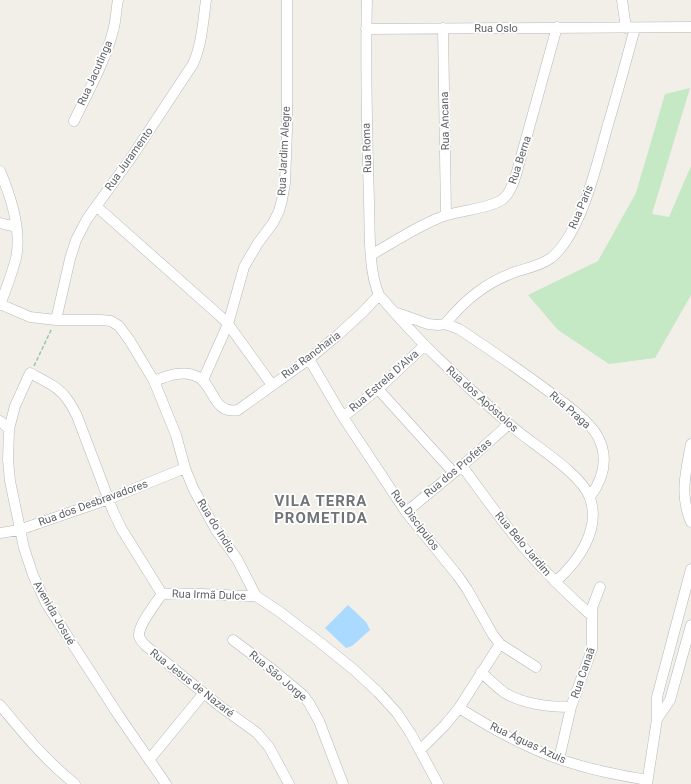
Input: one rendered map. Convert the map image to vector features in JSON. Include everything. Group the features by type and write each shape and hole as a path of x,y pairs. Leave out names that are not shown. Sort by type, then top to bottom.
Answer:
{"street":[{"name":"Rua Jacutinga","path":"74,121 103,62 114,29 118,0"},
{"name":"Rua Juramento","path":"56,320 70,259 76,240 96,206 131,158 193,64 201,39 206,0"},
{"name":"Rua Jardim Alegre","path":"203,380 228,324 244,267 258,243 273,223 279,212 282,200 285,183 287,130 287,0"},
{"name":"Rua Roma","path":"367,0 366,111 372,255 375,283 379,295"},
{"name":"Rua Paris","path":"445,324 459,307 484,288 515,272 543,263 552,257 562,246 582,209 592,183 631,28 622,0"},
{"name":"Rua Berna","path":"372,255 422,226 446,215 491,204 501,200 511,188 530,128 557,27"},
{"name":"Rua Oslo","path":"366,29 691,27"},
{"name":"Rua Ancana","path":"443,28 446,215"},
{"path":"0,171 12,206 18,242 16,257 0,305"},
{"path":"96,206 133,240 208,304 228,324 272,385"},
{"path":"0,223 16,227"},
{"name":"Rua dos Apóstolos","path":"379,295 425,345 509,424 566,469 585,488 590,497"},
{"name":"Rua Rancharia","path":"203,380 216,402 223,408 238,410 309,359 344,329 379,295"},
{"name":"Rua do Indio","path":"0,305 30,317 56,320 111,321 119,326 130,340 154,381 176,435 185,468 193,488 210,519 237,559 256,596 317,640 353,669 378,692 397,713 420,749 438,784"},
{"path":"395,312 428,324 445,324"},
{"name":"Rua Praga","path":"445,324 459,329 513,365 569,407 590,426 598,436 604,460 600,480 590,497"},
{"name":"Rua Estrela D'Alva","path":"343,417 378,389 425,345"},
{"name":"Rua Discipulos","path":"309,359 343,417 406,512 458,576 473,598 493,636 500,644 536,667"},
{"path":"30,373 58,390 67,398 77,416 121,528 162,594"},
{"name":"Avenida Josué","path":"30,373 15,406 9,429 8,460 24,548 33,575 46,603 115,710 166,784"},
{"path":"154,381 170,375 181,373 198,376 203,380"},
{"path":"378,389 453,472"},
{"path":"0,421 9,429"},
{"name":"Rua dos Profetas","path":"406,512 462,466 509,424"},
{"path":"691,444 683,491 685,506 691,522"},
{"name":"Rua Belo Jardim","path":"462,466 524,548 555,582 592,616"},
{"name":"Rua dos Desbravadores","path":"0,533 20,530 109,499 185,468"},
{"path":"555,582 574,563 588,540 592,522 590,497"},
{"path":"647,782 657,719 657,697 691,569"},
{"name":"Rua Canaã","path":"559,759 571,707 592,649 592,608 600,587"},
{"name":"Rua Irmã Dulce","path":"162,594 182,593 216,596 256,596"},
{"name":"Rua Jesus de Nazaré","path":"162,594 140,630 139,635 141,641 204,693 257,733 263,739 289,784"},
{"path":"657,719 670,700 691,625"},
{"name":"Rua São Jorge","path":"233,640 260,659 296,689 309,703 319,721 343,784"},
{"path":"420,749 445,725 459,708 500,644"},
{"path":"481,672 493,684 505,693 517,699 542,706 571,707"},
{"path":"149,760 204,693"},
{"path":"0,706 39,752 75,784"},
{"name":"Rua Águas Azuis","path":"459,708 499,732 559,759 598,771 647,782"}],"path":[{"path":"30,373 56,320"}],"green space":[{"path":"690,88 652,214 669,217 691,166 691,295 655,358 609,364 558,330 528,295 598,261 636,193 665,94"}],"water":[{"path":"348,605 366,622 370,630 352,646 346,648 325,628"}],"district":[{"name":"VILA TERRA PROMETIDA","path":"321,510"}]}
